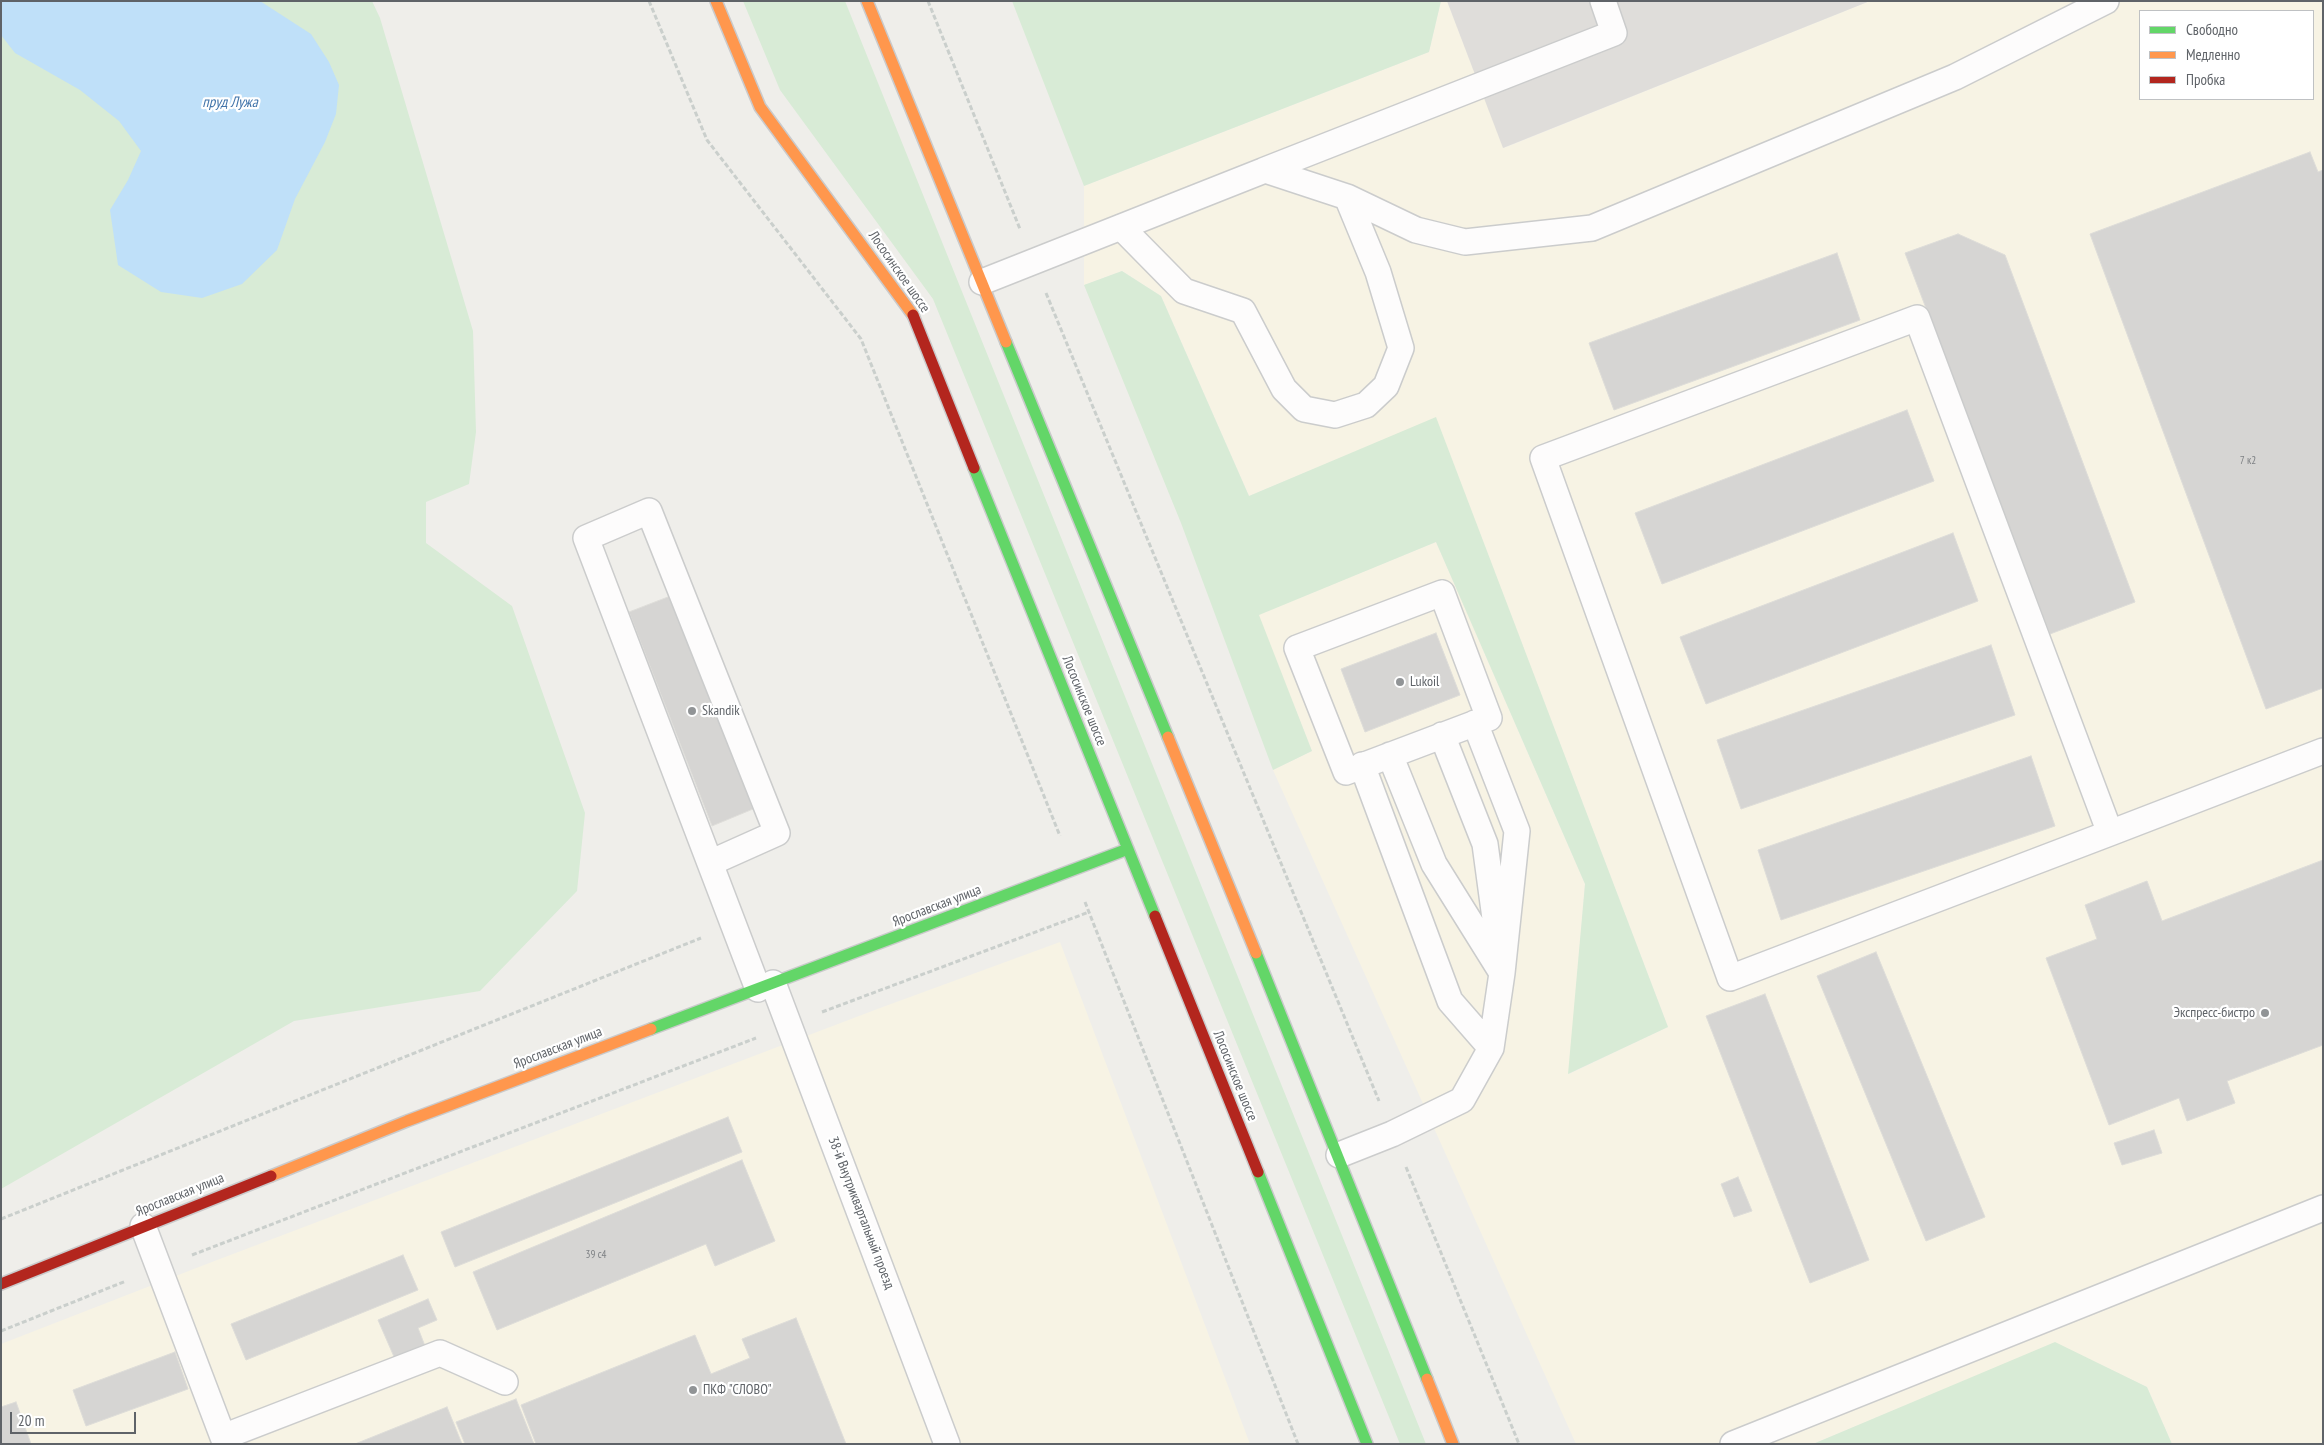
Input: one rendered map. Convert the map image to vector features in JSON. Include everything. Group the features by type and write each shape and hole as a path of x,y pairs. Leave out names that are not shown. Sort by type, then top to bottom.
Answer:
{"street":[{"name":"Лососинское шоссе","path":"716,1 760,107 912,313 1367,1444"},
{"path":"867,1 1339,1155 1453,1444"},
{"name":"Ярославская улица","path":"1,1284 407,1120 1128,849"}],"lane":[{"path":"982,282 1614,33 1603,1"},
{"path":"1265,170 1347,197 1416,230 1466,242 1592,228 1955,77 2106,1"},
{"path":"1121,227 1184,291 1244,311 1284,389 1304,409 1335,415 1366,405 1386,386 1402,348 1378,272 1347,197"},
{"path":"2110,833 1917,318 1543,458 1730,978 2110,833 2323,751"},
{"name":"38-й Внутриквартальный проезд","path":"710,863 777,834 649,511 586,538 710,863 734,925 766,986 790,1025 948,1444"},
{"path":"1442,593 1489,718 1475,723 1346,772 1297,648 1442,593"},
{"path":"1339,1155 1392,1134 1462,1100 1491,1048 1502,973 1518,831 1475,723"},
{"path":"1442,735 1485,844 1502,973"},
{"path":"1390,754 1434,864 1502,973"},
{"path":"1362,765 1450,1001 1491,1048"},
{"path":"1733,1444 2323,1208"},
{"path":"143,1226 223,1437 240,1438 440,1353 506,1382"}],"path":[{"path":"649,1 707,140 861,339 1073,870 1298,1444"},
{"path":"928,1 1033,262 1519,1444"},
{"path":"1,1331 159,1268 1089,912"},
{"path":"1,1219 734,925"}],"shaded area":[{"path":"1441,1 1447,1 1504,148 1870,1 2323,1 2323,1444 2172,1444 2147,1387 2055,1343 1813,1444 1576,1444 1273,770 1312,751 1258,615 1436,542 1585,884 1569,1074 1668,1027 1436,418 1249,496 1161,296 1122,271 1084,285 1084,186 1429,52"},
{"path":"1447,1 1870,1 1503,148"},
{"path":"1060,942 1250,1444 1,1444 1,1344 880,1008"}],"green space":[{"path":"1,1 372,1 380,18 473,331 476,432 469,484 426,502 426,543 512,606 585,813 577,891 480,991 294,1021 1,1189"},
{"path":"743,1 845,1 1426,1444 1400,1444 933,299 780,90"},
{"path":"1012,1 1441,1 1429,52 1084,186"},
{"path":"1122,271 1161,296 1249,496 1436,417 1668,1027 1568,1074 1585,884 1436,542 1259,615 1312,751 1273,770 1181,523 1084,285"},
{"path":"2055,1342 2147,1387 2172,1444 1813,1444"}],"water":[{"name":"пруд Лужа","path":"1,1 260,1 311,34 329,62 339,85 336,114 325,142 295,199 277,250 242,284 202,298 161,292 118,265 110,210 128,180 141,151 119,121 80,90 15,53 1,35"}],"building":[{"path":"2310,152 2318,172 2323,170 2323,688 2266,709 2090,234"},
{"path":"1958,234 2005,255 2135,602 2050,634 1905,253"},
{"path":"1837,253 1860,320 1614,410 1589,343"},
{"path":"1907,410 1934,481 1662,584 1635,513"},
{"path":"1953,533 1978,601 1706,704 1680,637"},
{"name":"Skandik","path":"673,595 753,809 712,826 629,612"},
{"name":"Lukoil","path":"1436,633 1460,695 1365,732 1341,669"},
{"path":"1991,645 2015,715 1741,809 1717,740"},
{"path":"2031,756 2055,826 1781,920 1758,850"},
{"path":"2323,860 2323,1045 2227,1081 2235,1103 2187,1121 2179,1098 2109,1125 2046,958 2097,939 2085,905 2147,881 2162,921"},
{"path":"1876,952 1985,1217 1926,1241 1817,976"},
{"path":"1765,994 1869,1260 1810,1283 1706,1016"},
{"path":"728,1117 742,1152 455,1267 441,1232"},
{"path":"2154,1130 2162,1153 2122,1165 2114,1143"},
{"path":"742,1160 775,1241 715,1266 706,1244 497,1330 473,1272"},
{"path":"1738,1177 1752,1211 1734,1217 1721,1184"},
{"path":"403,1255 418,1290 246,1360 231,1324"},
{"path":"428,1299 437,1320 418,1328 425,1346 395,1359 378,1320"},
{"name":"ПКФ \"СЛОВО\"","path":"796,1318 846,1444 536,1444 521,1405 695,1335 711,1374 750,1358 742,1339"},
{"path":"175,1352 188,1389 86,1426 73,1390"},
{"path":"516,1399 534,1444 465,1444 456,1422"},
{"path":"16,1402 31,1444 1,1444 1,1407"},
{"path":"447,1407 462,1444 355,1444"}],"traffic: fast":[{"path":"1006,342 1168,737"},
{"path":"974,468 1155,916"},
{"path":"651,1029 1128,849"},
{"path":"1256,953 1427,1379"},
{"path":"1258,1172 1367,1444"}],"traffic: slow":[{"path":"716,1 760,107 913,315"},
{"path":"867,1 1006,342"},
{"path":"1168,737 1256,953"},
{"path":"271,1176 407,1121 651,1029"},
{"path":"1427,1379 1453,1444"}],"traffic: jam":[{"path":"913,315 974,468"},
{"path":"1155,916 1258,1172"},
{"path":"1,1284 271,1176"}],"place":[{"name":"Lukoil","path":"1400,682"},
{"name":"Skandik","path":"692,711"},
{"name":"Экспресс-бистро","path":"2265,1013"},
{"name":"ПКФ \"СЛОВО\"","path":"693,1390"}]}
